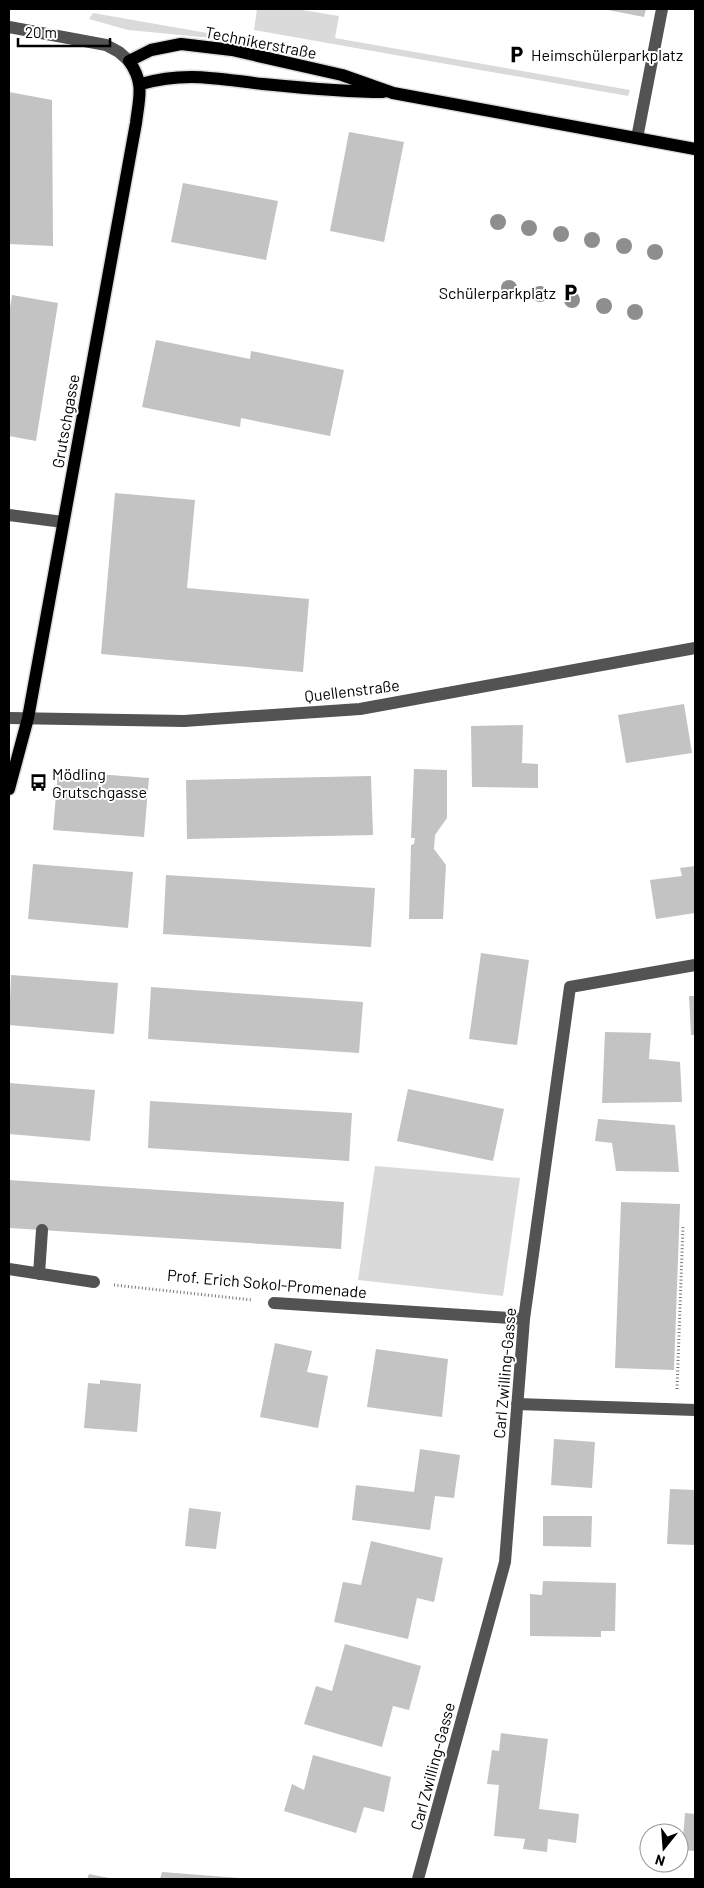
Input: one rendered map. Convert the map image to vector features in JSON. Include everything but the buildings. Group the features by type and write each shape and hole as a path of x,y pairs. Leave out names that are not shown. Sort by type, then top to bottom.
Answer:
{"main road":[{"name":"Technikerstraße","path":"129,60 151,50 181,44 232,50 342,75 393,92 695,149"},
{"path":"129,60 141,84"},
{"name":"Technikerstraße","path":"141,84 187,75 341,92 393,92"},
{"name":"Grutschgasse","path":"9,789 28,718 136,123 141,84"}],"street":[{"path":"637,138 662,9"},
{"path":"9,26 106,45 129,60"},
{"path":"9,514 63,522"},
{"name":"Quellenstraße","path":"9,718 184,721 360,708 695,648"},
{"name":"Carl Zwilling-Gasse","path":"418,1879 505,1562 524,1320 570,987 695,965"},
{"path":"39,1274 42,1230"},
{"path":"9,1269 94,1282"},
{"name":"Prof. Erich Sokol-Promenade","path":"274,1302 524,1320"},
{"path":"517,1404 695,1410"}],"path":[{"path":"676,1409 683,1226"},
{"name":"Prof. Erich Sokol-Promenade","path":"94,1282 274,1302"}],"shaded area":[{"path":"257,9 296,9 339,16 335,38 630,90 628,96 254,30"},
{"path":"93,13 213,34 223,39 128,30 89,19"},
{"path":"375,1166 520,1178 503,1296 358,1280"}],"place":[{"name":"Heimschülerparkplatz","path":"517,54"},
{"name":"Schülerparkplatz","path":"570,292"},
{"name":"Mödling Grutschgasse","path":"38,782"}]}
